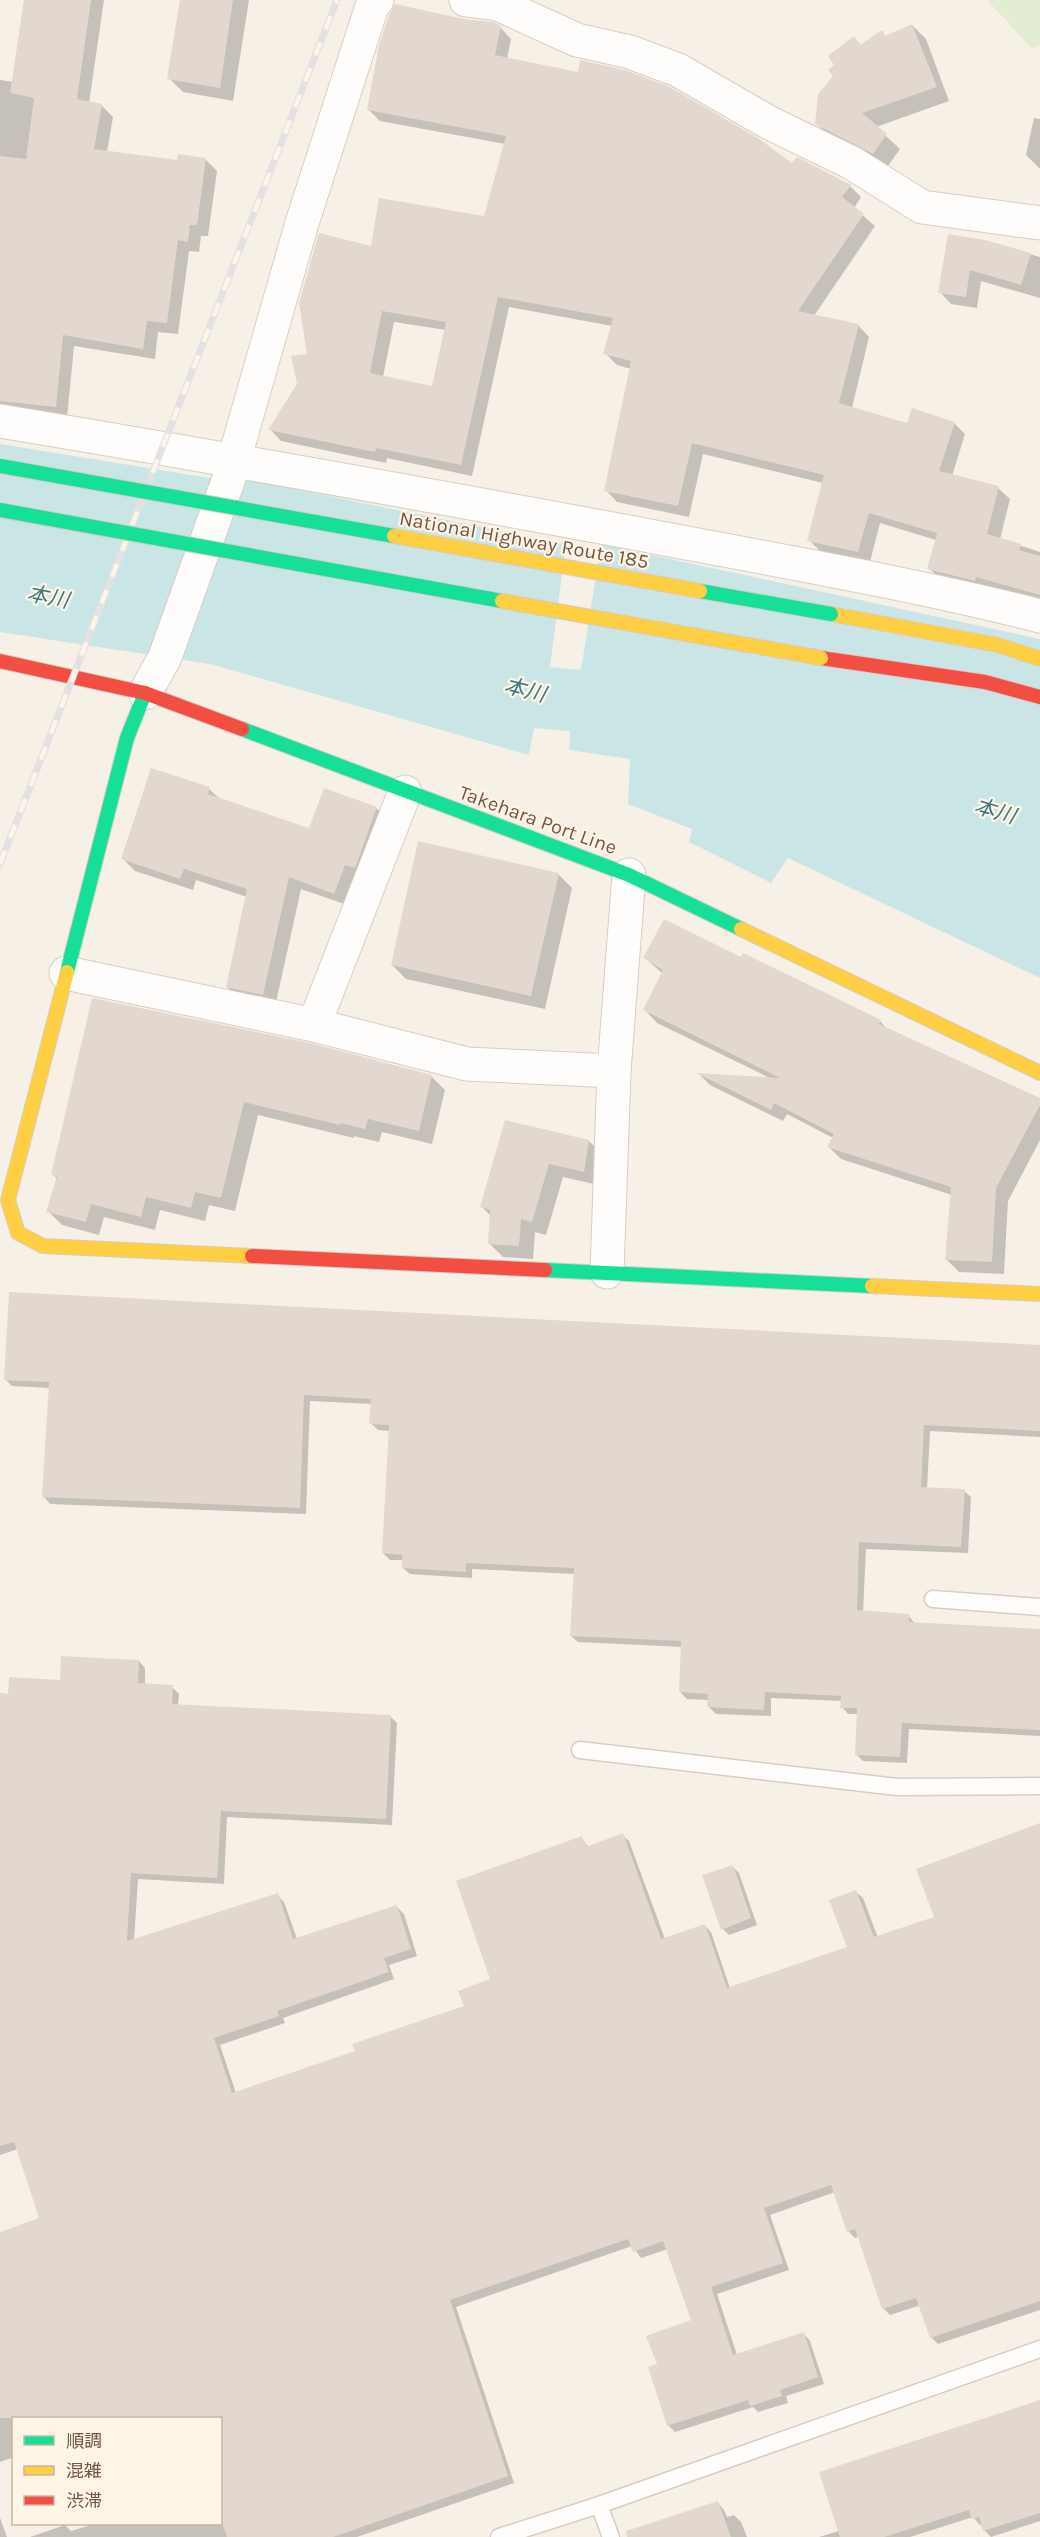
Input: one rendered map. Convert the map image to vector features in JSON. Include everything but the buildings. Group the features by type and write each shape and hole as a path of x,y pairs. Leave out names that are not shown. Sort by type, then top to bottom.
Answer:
{"main road":[{"name":"National Highway Route 185","path":"0,466 831,614 998,645 1040,659"},
{"path":"0,510 821,658 985,682 1040,696"},
{"name":"Takehara Port Line","path":"0,661 145,693 629,875 1040,1073"},
{"path":"145,693 127,738 8,1200 18,1233 44,1246 1040,1294"}],"street":[{"path":"145,693 165,657 231,472 302,223 372,6 377,0"},
{"path":"466,0 498,4 577,40 630,52 678,70 768,122 852,163 922,207 1040,223"},
{"path":"0,421 162,448 231,472 477,504 975,599 1040,616"},
{"path":"314,1025 405,792"},
{"path":"607,1272 614,1071 629,875"},
{"path":"66,973 314,1025 467,1064 614,1071"}],"lane":[{"path":"933,1599 1040,1607"},
{"path":"580,1750 897,1787 1040,1786"},
{"path":"498,2537 599,2505 1040,2349"},
{"path":"599,2505 611,2537"}],"green space":[{"path":"987,0 1040,0 1040,45 1032,49"}],"water":[{"name":"本川","path":"0,444 228,481 254,481 566,544 550,667 581,670 601,544 1040,639 1040,978 788,858 771,883 689,842 692,829 628,804 630,759 569,750 570,731 534,728 529,755 210,664 0,632"}],"railway":[{"path":"0,864 337,0"}],"traffic: fast":[{"path":"0,466 394,536"},
{"path":"0,510 502,601"},
{"path":"700,591 831,614"},
{"path":"67,972 127,738 145,693"},
{"path":"242,729 629,875 741,929"},
{"path":"545,1270 872,1286"}],"traffic: slow":[{"path":"394,536 700,591"},
{"path":"502,601 821,658"},
{"path":"831,614 998,645 1040,659"},
{"path":"741,929 1040,1073"},
{"path":"67,972 8,1200 18,1233 43,1246 252,1256"},
{"path":"872,1286 1040,1294"}],"traffic: jam":[{"path":"821,658 985,682 1040,697"},
{"path":"0,661 145,693 242,729"},
{"path":"252,1256 545,1270"}]}
